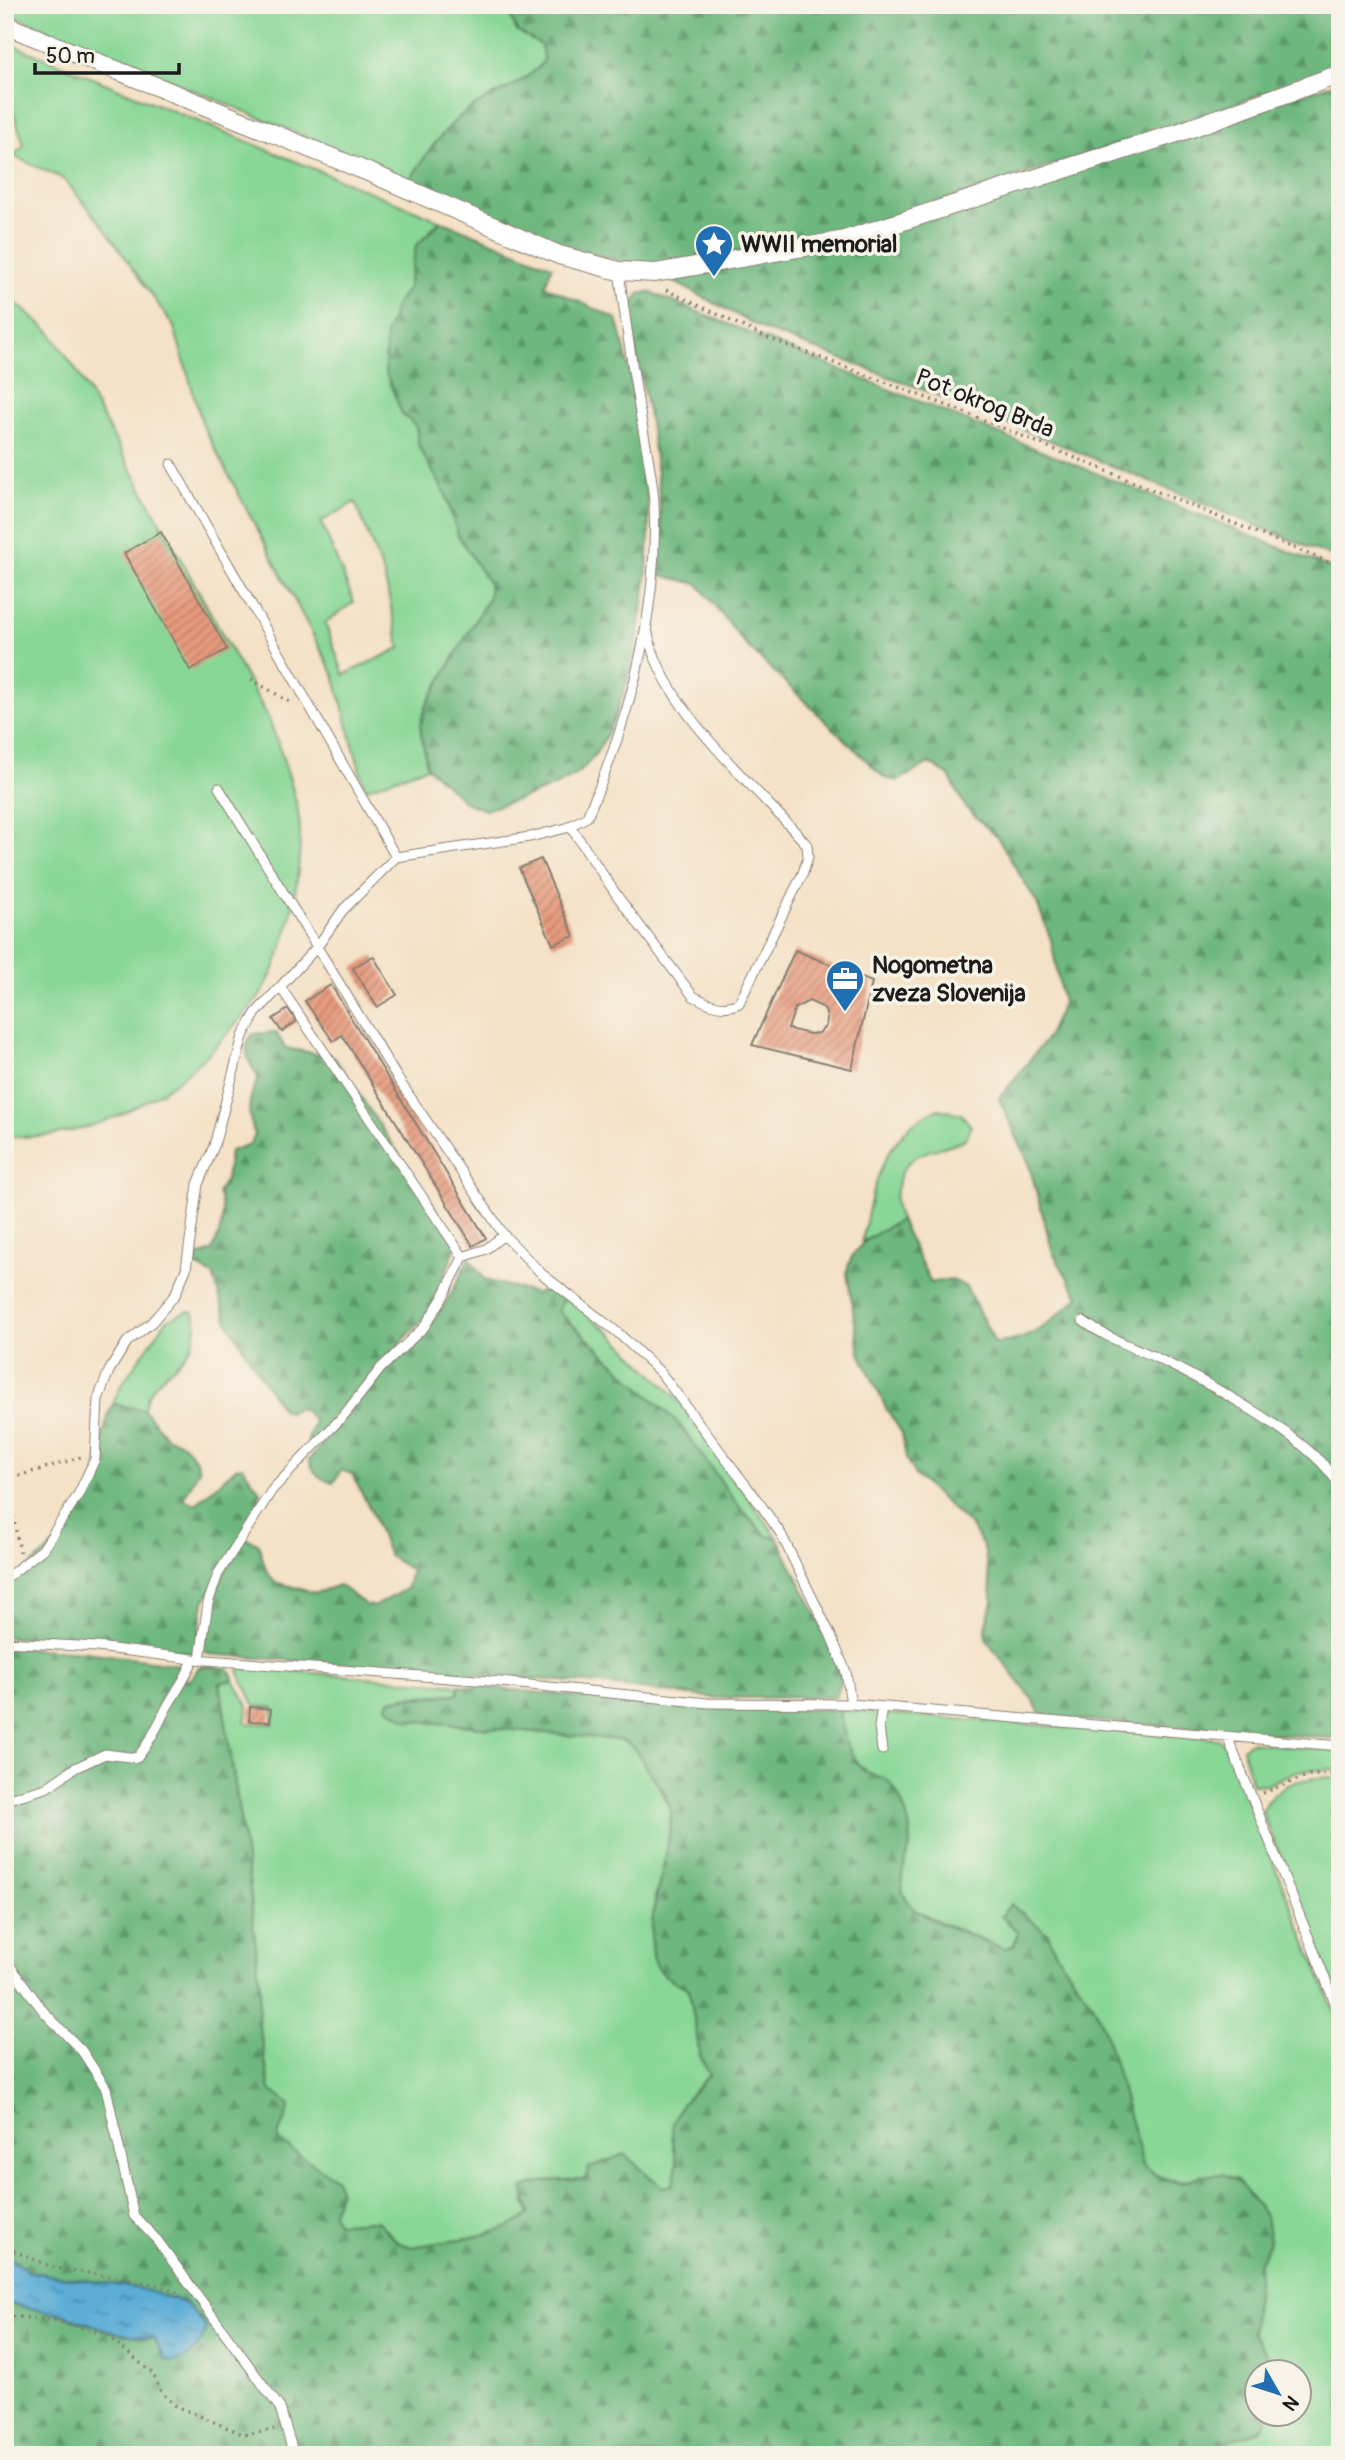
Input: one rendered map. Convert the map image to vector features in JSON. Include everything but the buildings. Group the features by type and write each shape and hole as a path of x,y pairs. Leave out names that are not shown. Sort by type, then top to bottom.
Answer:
{"street":[{"path":"5,25 373,174 559,255 619,271 655,273 844,240 1183,131 1340,74"}],"lane":[{"path":"5,1579 23,1568 43,1549 58,1529 95,1459 98,1399 109,1371 127,1342 152,1322 175,1295 186,1269 198,1184 214,1146 243,1036 256,1013 317,947 342,910 397,857 530,837 570,826 587,817 619,736 646,623 654,555 654,500 619,271"},
{"path":"171,464 311,712 397,857"},
{"path":"570,826 618,897 693,996 711,1005 731,1007 739,1003 803,873 808,857 807,845 707,737 685,708 650,647 646,623"},
{"path":"219,788 398,1079 504,1235 542,1274 617,1332 660,1372 706,1430 781,1534 846,1672 851,1704"},
{"path":"281,988 463,1256"},
{"path":"5,1800 46,1788 75,1768 105,1754 137,1758 150,1742 197,1659 208,1604 218,1574 272,1490 344,1415 382,1368 424,1327 442,1299 463,1256 486,1249 504,1235"},
{"path":"1083,1321 1103,1336 1196,1378 1303,1444 1334,1475 1340,1488"},
{"path":"5,1642 97,1647 197,1659 490,1681 708,1703 851,1704 1340,1746"},
{"path":"882,1707 879,1727 882,1750"},
{"path":"1227,1736 1340,2015"},
{"path":"5,1959 44,2012 82,2051 106,2088 134,2216 158,2240 280,2408 294,2455"}],"path":[{"name":"Pot okrog Brda","path":"662,289 763,336 964,412 1340,567"},
{"path":"251,679 311,712"},
{"path":"23,1568 6,1478 83,1457 89,1450"},
{"path":"1252,1799 1309,1775 1340,1774"},
{"path":"5,2241 9,2249 55,2268 135,2280 168,2288 184,2297"},
{"path":"5,2316 53,2320 106,2334 153,2374 162,2392 176,2406 246,2435 271,2430 285,2423"}],"green space":[{"path":"5,5 505,5 517,31 541,45 544,61 526,77 474,106 456,120 434,144 410,180 5,12"},
{"path":"505,5 1340,5 1340,66 1161,130 845,232 676,264 647,265 598,256 539,236 410,180 450,126 476,105 527,77 544,61 541,45 517,31"},
{"path":"5,42 441,221 430,230 410,273 408,288 397,303 402,414 416,426 419,447 445,493 458,535 489,584 489,597 426,706 420,726 427,767 365,789 334,675 203,426 174,327 104,227 64,179 13,156 24,145 5,85","holes":["355,502 384,575 400,648 344,675 325,623 354,602 321,522"]},
{"path":"1340,82 1340,560 964,405 765,330 673,281 732,267"},
{"path":"441,221 552,266 545,286 617,319 629,373 648,503 649,532 643,607 625,689 611,725 595,755 575,775 543,791 485,810 466,803 427,767 420,726 426,706 489,597 489,584 458,535 445,493 419,447 416,426 402,414 385,371 386,334 397,303 408,288 416,246"},
{"path":"649,292 1340,572 1340,1739 1041,1717 1035,1703 986,1639 986,1623 993,1602 984,1548 971,1526 915,1475 906,1459 902,1433 887,1410 860,1353 847,1273 853,1254 866,1240 900,1220 931,1283 951,1279 966,1287 995,1343 1021,1339 1031,1334 1079,1297 1053,1253 1028,1161 999,1099 1047,1038 1063,1003 1051,940 1037,903 997,837 966,808 949,776 929,763 898,781 885,778 744,643 698,584 660,575 660,509 653,443 628,313 639,294"},
{"path":"5,294 50,332 78,373 269,719 289,778 300,824 297,877 290,917 272,974 255,1003 192,1069 136,1107 73,1131 39,1136 5,1136"},
{"path":"276,1032 285,1048 334,1057 458,1242 429,1313 376,1369 310,1449 308,1439 314,1422 307,1412 299,1408 288,1412 281,1409 227,1321 213,1275 195,1266 195,1258 212,1251 218,1236 222,1215 218,1192 226,1180 230,1151 250,1144 255,1135 249,1106 258,1078 248,1056 247,1045 253,1034"},
{"path":"939,1109 961,1114 971,1126 965,1139 924,1153 909,1162 903,1170 896,1192 900,1220 862,1242 870,1202 883,1164 905,1131"},
{"path":"469,1257 485,1280 538,1294 546,1286 564,1297 558,1311 678,1423 741,1509 767,1536 777,1537 829,1640 841,1676 836,1697 715,1698 600,1684 208,1654 204,1650 216,1591 245,1538 258,1543 266,1570 274,1582 316,1593 339,1585 366,1605 375,1606 407,1588 411,1570 389,1556 373,1515 352,1474 341,1470 333,1483 318,1475 309,1460 383,1372 427,1330 453,1291"},
{"path":"564,1297 612,1334 674,1395 777,1537 767,1536 741,1509 678,1423 558,1311"},
{"path":"187,1311 194,1312 196,1330 192,1344 185,1355 156,1384 148,1396 144,1410 113,1404 121,1385 167,1320"},
{"path":"113,1404 144,1410 167,1438 178,1441 192,1454 199,1470 183,1499 196,1504 237,1467 242,1466 261,1493 254,1513 204,1602 195,1653 94,1641 5,1637 5,1585 46,1552 82,1509 95,1478 104,1431"},
{"path":"5,1647 87,1652 187,1666 185,1679 189,1681 200,1666 228,1668 234,1680 220,1683 249,1879 260,1992 258,2020 270,2090 290,2105 278,2136 279,2141 336,2179 340,2189 333,2213 337,2223 377,2221 399,2243 412,2247 475,2237 507,2228 529,2213 523,2188 545,2181 585,2179 589,2168 624,2154 662,2187 673,2185 677,2163 672,2136 673,2123 682,2104 709,2075 700,2055 689,1989 661,1972 652,1954 653,1916 667,1850 671,1814 663,1791 637,1752 621,1740 407,1720 387,1707 389,1700 458,1694 460,1685 693,1708 839,1710 846,1741 857,1763 865,1771 890,1783 905,1811 910,1841 903,1869 902,1888 912,1907 940,1923 1004,1949 1014,1945 1018,1932 1001,1916 1011,1904 1048,1934 1055,1952 1093,2005 1104,2028 1144,2167 1158,2178 1181,2183 1200,2176 1223,2174 1237,2180 1266,2216 1270,2242 1259,2263 1252,2332 1269,2358 1244,2358 1244,2428 1260,2428 1209,2449 1202,2455 5,2455 5,2303 60,2314 116,2333 154,2338 158,2345 188,2305 136,2288 30,2272 5,2255"},
{"path":"240,1667 460,1685 458,1694 403,1697 407,1720 631,1743 659,1786 671,1811 666,1862 655,1896 652,1932 664,1975 689,1989 700,2055 709,2075 682,2104 672,2136 677,2163 673,2185 662,2188 624,2154 585,2179 545,2181 524,2201 529,2213 520,2221 492,2233 412,2247 399,2243 377,2221 337,2223 333,2213 340,2189 279,2141 278,2136 290,2105 270,2091 258,2020 260,1991 249,1879 220,1682 234,1680 248,1706 245,1723 273,1724 274,1708 255,1706 238,1671"},
{"path":"839,1710 1218,1739 1225,1745 1340,2025 1340,2455 1202,2455 1210,2446 1261,2428 1314,2428 1314,2358 1269,2358 1252,2332 1259,2263 1270,2242 1238,2180 1212,2176 1170,2180 1144,2167 1093,2005 1055,1952 1048,1934 1018,1932 1014,1945 1004,1949 913,1910 903,1895 901,1870 910,1843 884,1778 873,1775 857,1762 844,1732"},
{"path":"1251,1742 1340,1752 1340,1769 1296,1771 1267,1785 1252,1784 1242,1748"},
{"path":"1340,1777 1340,2002 1262,1812 1276,1793 1294,1782"}],"water":[{"path":"5,2255 30,2272 136,2288 175,2299 188,2305 206,2327 204,2334 187,2358 173,2361 165,2359 153,2338 116,2333 60,2314 5,2303"}],"place":[{"name":"WWII memorial","path":"714,278"},
{"name":"Nogometna zveza Slovenija","path":"845,1013"}]}
